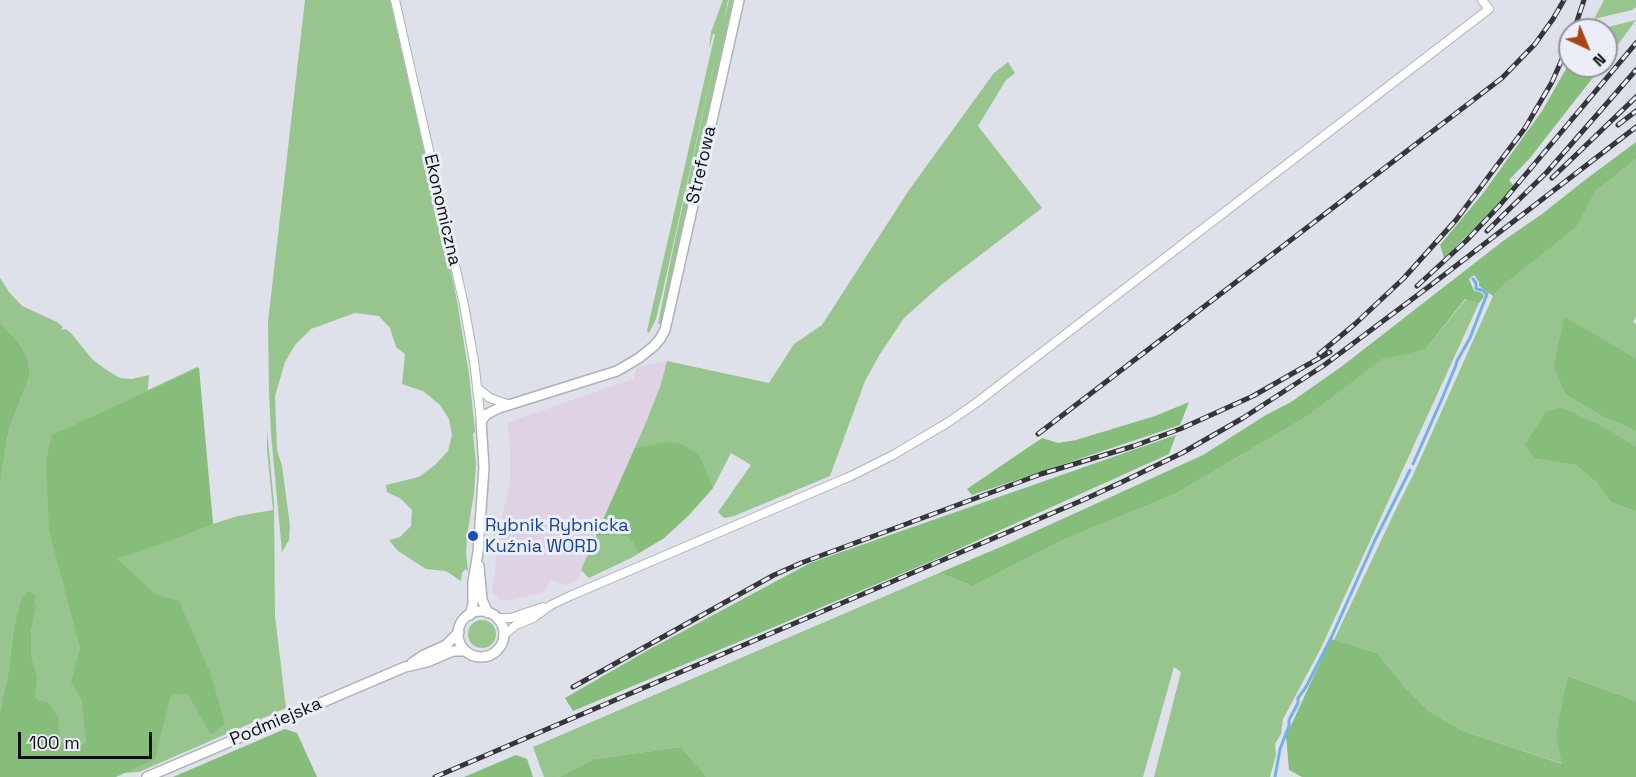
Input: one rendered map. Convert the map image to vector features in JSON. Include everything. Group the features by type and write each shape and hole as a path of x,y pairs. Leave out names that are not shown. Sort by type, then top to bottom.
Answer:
{"street":[{"name":"Ekonomiczna","path":"395,0 464,305 477,388 484,468 478,552 470,615"},
{"name":"Strefowa","path":"510,405 621,369 648,351 660,339 665,330 739,0"},
{"path":"497,618 511,618 551,605 851,476 893,456 933,432 994,389 1489,9 1482,0"},
{"path":"477,388 490,398 510,405"},
{"path":"481,421 490,411 510,405"},
{"name":"Ekonomiczna","path":"478,552 481,597 488,613"},
{"path":"504,635 513,627 533,618 551,605"},
{"path":"478,612 488,613 502,624 504,635 500,648 490,656 477,657 466,651 460,642 459,632 462,623 470,615 478,612"},
{"name":"Podmiejska","path":"147,777 405,667 446,645 459,632"},
{"name":"Podmiejska","path":"405,667 427,662 449,652 466,651"}],"shaded area":[{"path":"667,361 647,420 577,581 565,585 551,580 544,592 512,600 500,600 492,592 501,521 510,484 510,443 507,424 633,379 637,367"}],"green space":[{"path":"305,0 390,0 448,257 469,374 476,464 467,536 468,571 465,569 462,573 461,581 446,571 426,569 398,551 389,540 400,537 411,526 412,510 401,499 387,492 386,485 419,477 435,465 448,451 452,435 449,419 440,405 423,391 402,384 405,354 396,347 390,328 379,316 355,313 311,329 295,345 285,362 275,396 277,450 282,466 290,526 289,540 282,552 271,434 268,322"},
{"path":"723,0 728,0 723,24 729,0 733,0 661,323 658,324 720,36 663,290 656,319 649,333 647,331 715,34 713,34 709,49 711,32"},
{"path":"1604,0 1636,0 1636,7 1632,10 1595,18"},
{"path":"1636,20 1618,44 1618,24"},
{"path":"1008,62 1015,73 1006,80 978,126 1042,208 941,285 904,318 865,381 830,476 734,516 724,518 718,512 751,465 731,453 713,488 664,538 631,558 589,578 581,570 647,420 667,361 769,383 794,344 822,325 909,190 994,73"},
{"path":"1561,78 1593,78 1530,158 1509,180 1514,186 1444,258 1440,245 1484,192 1542,111"},
{"path":"1636,142 1636,159 1595,192 1576,227 1493,296 1479,286 1474,275 1469,279 1474,291 1484,295 1483,298 1479,303 1465,299 1425,350 1382,359 1309,415 1177,493 1061,541 973,586 939,573 1203,455 1291,402 1341,367 1503,241"},
{"path":"1636,159 1636,317 1633,322 1636,324 1636,358 1564,318 1559,345 1566,395 1605,418 1636,431 1636,448 1597,423 1561,407 1535,459 1575,465 1597,483 1611,502 1636,510 1636,701 1568,676 1563,764 1463,731 1429,711 1377,653 1334,640 1414,473 1493,296 1575,227 1595,192"},
{"path":"0,278 22,306 57,322 63,327 61,330 66,329 71,333 92,359 120,378 132,379 149,375 148,390 199,368 213,524 238,516 273,510 267,430 274,504 275,616 286,708 139,772 124,773 86,742 80,745 60,742 48,702 39,700 35,696 38,678 31,657 31,633 36,608 35,596 28,591 13,632 9,669 0,711 0,483 9,429 29,378 29,367 27,356 19,343 0,322"},
{"path":"1466,299 1479,303 1321,648 1283,719 1281,734 1275,744 1276,755 1270,777 1154,777 1181,672 1174,667 1143,777 707,777 681,747 594,759 559,777 544,777 533,747 939,573 973,586 1061,541 1177,493 1309,415 1382,358 1425,350"},
{"path":"1564,317 1636,358 1636,431 1605,418 1566,395 1554,367"},
{"path":"0,322 19,343 27,356 29,378 9,429 0,483"},
{"path":"199,368 213,524 139,552 116,558 155,594 179,601 211,675 225,724 211,735 188,694 171,694 155,759 116,777 0,777 0,711 9,669 13,632 21,601 28,591 35,595 36,608 31,633 31,656 38,678 35,696 39,700 48,702 58,717 60,742 80,745 86,742 82,700 71,683 80,648 49,530 46,461 52,435"},
{"path":"1189,402 1180,425 972,495 967,489 1042,438 1058,443 1076,440 1155,416"},
{"path":"1561,407 1597,423 1636,447 1636,510 1611,502 1597,483 1575,465 1535,459 1525,445 1546,412"},
{"path":"1176,435 1169,454 932,561 573,711 565,698 650,649 810,563"},
{"path":"667,442 681,444 699,455 713,488 664,538 639,553 628,537 619,534 596,536 635,448"},
{"path":"482,620 492,624 496,634 492,644 482,648 472,644 468,634 472,624"},
{"path":"1331,639 1377,653 1429,711 1463,731 1562,764 1556,734 1568,676 1636,701 1636,777 1302,777 1289,770 1286,736"},
{"path":"285,729 297,733 317,777 173,777"},
{"path":"681,747 707,777 559,777 594,759"},
{"path":"516,755 527,759 533,777 464,777"}],"waterway":[{"path":"1413,464 1457,361 1470,338 1487,294 1476,289 1473,279"},
{"path":"1275,777 1280,749 1298,698 1332,636 1375,540 1410,470"}],"railway":[{"path":"1038,434 1502,78 1535,44 1564,0"},
{"path":"1578,18 1584,0"},
{"path":"1417,286 1466,241 1500,205 1636,43"},
{"path":"1319,354 1403,279 1456,220 1525,128 1558,68"},
{"path":"1487,231 1547,172 1636,70"},
{"path":"1552,178 1636,97"},
{"path":"1618,125 1636,111"},
{"path":"435,777 1083,500 1182,453 1243,418 1323,366 1636,127"},
{"path":"573,687 774,575 801,563 1041,474 1134,446 1180,429 1253,396 1330,352"}],"place":[{"name":"Rybnik Rybnicka Kuźnia WORD","path":"473,536"}]}
